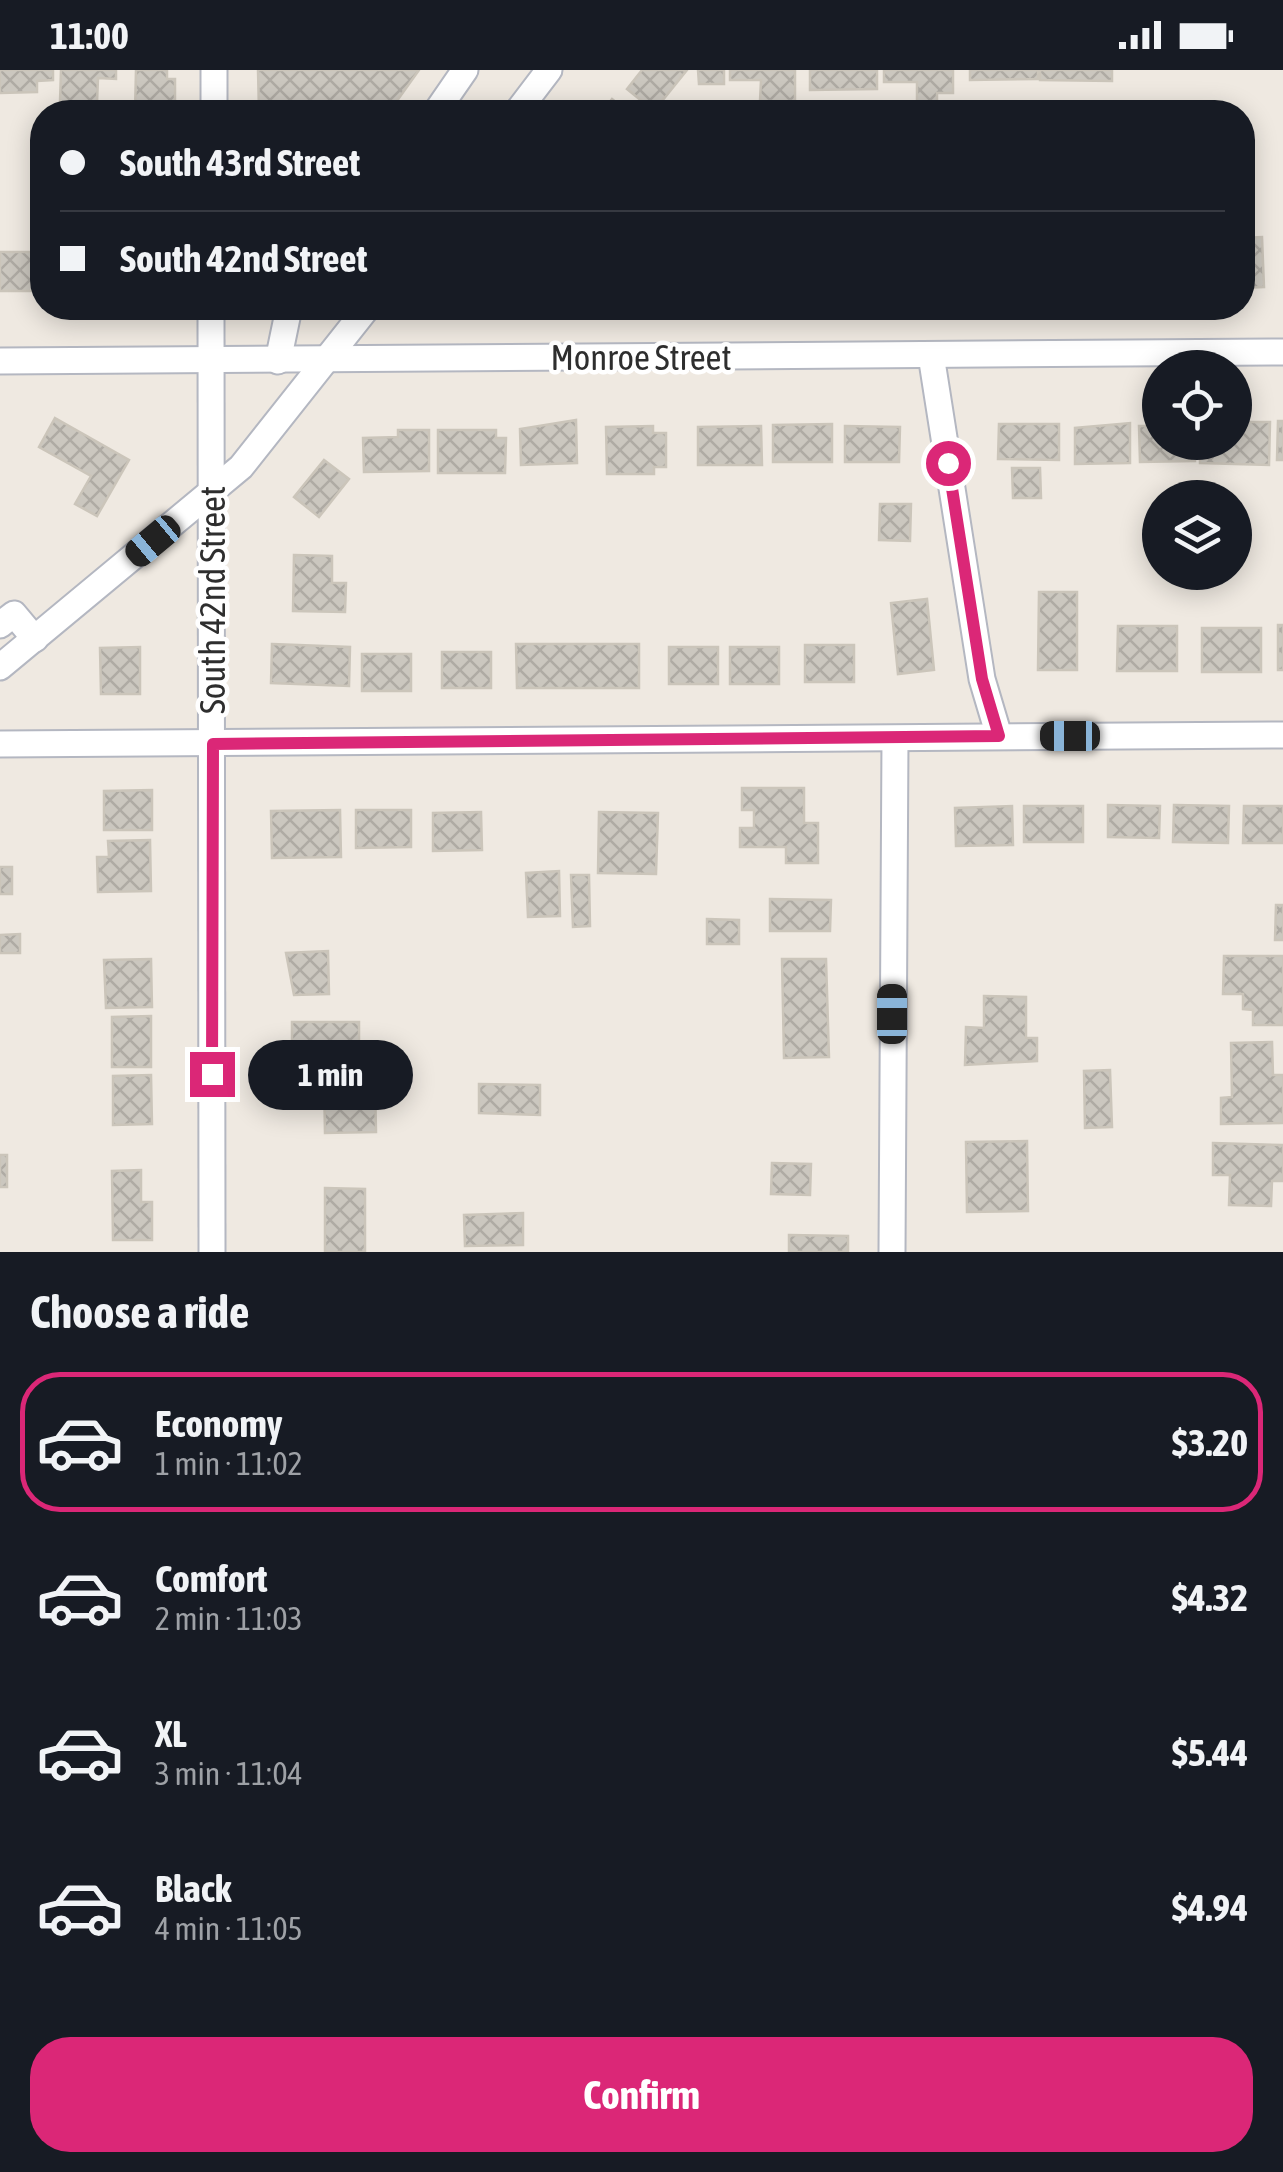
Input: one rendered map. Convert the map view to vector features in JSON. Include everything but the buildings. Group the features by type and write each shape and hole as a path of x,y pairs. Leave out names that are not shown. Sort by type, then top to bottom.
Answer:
{"street":[{"path":"214,70 214,100"},
{"path":"444,100 464,70"},
{"path":"526,100 550,70"},
{"name":"South 42nd Street","path":"211,320 212,1252"},
{"path":"278,361 287,320"},
{"path":"0,667 242,467 358,320"},
{"name":"Monroe Street","path":"0,361 1283,352"},
{"path":"931,355 982,679 999,736"},
{"path":"0,624 14,614 35,638"},
{"path":"0,744 1283,735"},
{"path":"892,1252 894,740"}],"route":[{"path":"212,1074 213,744 999,736 982,679 948,463"}]}
